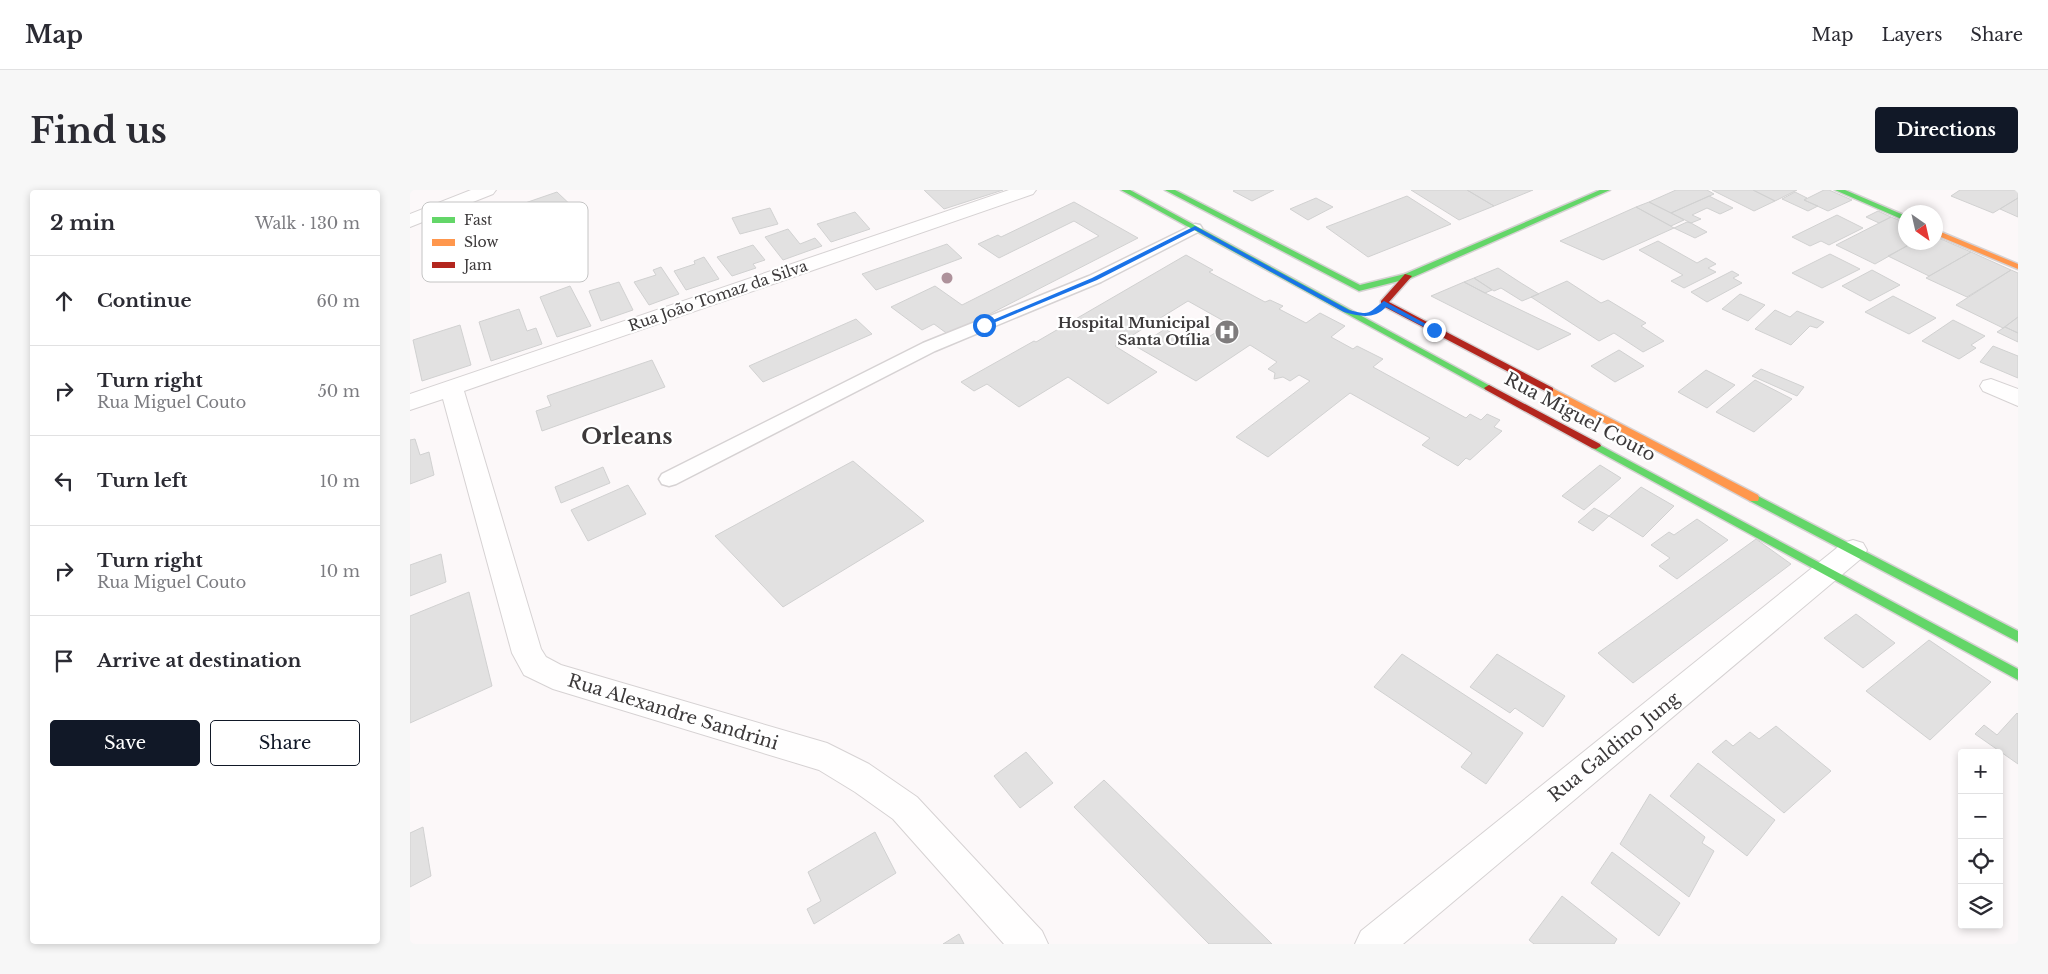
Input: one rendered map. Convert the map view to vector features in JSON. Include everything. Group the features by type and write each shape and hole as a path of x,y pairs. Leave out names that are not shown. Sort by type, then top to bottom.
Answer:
{"street":[{"path":"457,202 487,190"},
{"name":"Rua João Tomaz da Silva","path":"410,402 1027,190"},
{"name":"Rua Miguel Couto","path":"1125,190 1346,311 1544,402 1853,550 2018,637"},
{"path":"1169,190 1359,288 1373,291 1384,303"},
{"path":"1408,276 1382,307 1374,313 1360,315 1346,311 1338,303 1338,298 1345,291 1408,276 1606,190"},
{"path":"1839,190 1898,216"},
{"path":"1863,190 1899,205"},
{"path":"410,221 422,216"},
{"path":"1943,224 2018,256"},
{"path":"1943,235 2018,267"},
{"name":"Rua Miguel Couto","path":"1384,303 1544,402 1828,572 2018,675"},
{"path":"1991,386 2018,398"},
{"name":"Rua Alexandre Sandrini","path":"452,388 527,654 534,666 553,676 827,758 858,774 882,789 905,808 1029,944"},
{"name":"Rua Galdino Jung","path":"1374,944 1853,550"}],"lane":[{"path":"669,479 929,347 1094,279 1195,228"}],"building":[{"path":"924,190 1003,190 944,209"},
{"path":"1274,190 1252,201 1233,191"},
{"path":"1411,190 1467,190 1494,206 1459,220"},
{"path":"1467,190 1533,190 1494,206"},
{"path":"1676,190 1707,190 1714,194 1671,213 1649,202"},
{"path":"1712,190 1753,190 1775,201 1754,211"},
{"path":"1753,190 1797,190 1775,201"},
{"path":"1824,190 1829,190 1852,200 1828,211 1804,200"},
{"path":"1960,190 2018,190 2018,198 1993,213 1951,196"},
{"path":"557,192 568,202 528,202"},
{"path":"1795,192 1807,198 1804,200 1818,206 1808,211 1782,199"},
{"path":"1407,196 1451,224 1368,257 1326,227"},
{"path":"1709,196 1733,208 1720,214 1707,208 1692,215 1701,219 1691,223 1671,213"},
{"path":"1316,198 1333,207 1308,220 1290,209"},
{"path":"2018,198 2018,217 2000,209"},
{"path":"1074,202 1138,238 949,335 934,324 922,330 891,307 935,286 962,305 1099,236 1074,221 999,258 978,244 998,235 1001,237"},
{"path":"1649,202 1684,220 1671,226 1636,207"},
{"path":"1636,207 1674,228 1603,260 1560,241"},
{"path":"770,208 778,224 740,234 732,218"},
{"path":"1878,211 1891,217 1879,223 1866,217"},
{"path":"855,212 870,229 831,242 817,224"},
{"path":"1837,215 1863,228 1829,245 1821,241 1810,246 1792,237"},
{"path":"1891,217 1898,220 1898,250 1900,250 1875,264 1836,245"},
{"path":"1687,222 1707,232 1695,238 1674,228"},
{"path":"788,229 800,244 815,238 822,246 783,260 765,237"},
{"path":"1943,240 1971,252 1929,276 1888,256 1899,250 1943,250"},
{"path":"1658,241 1697,263 1706,258 1716,264 1708,268 1716,272 1684,288 1671,281 1683,275 1639,250"},
{"path":"947,244 962,258 876,290 862,274"},
{"path":"753,245 765,260 753,264 756,268 732,276 717,257"},
{"path":"1971,252 2011,270 1967,297 1926,278"},
{"path":"1830,254 1860,269 1822,288 1792,273"},
{"path":"1186,255 1213,270 1209,272 1265,302 1270,300 1283,306 1279,309 1306,323 1320,313 1345,326 1331,337 1353,349 1357,346 1383,359 1373,367 1466,418 1470,414 1481,420 1487,414 1500,420 1494,427 1502,431 1470,460 1466,458 1458,466 1422,445 1430,438 1350,393 1268,457 1236,437 1310,381 1299,375 1290,381 1283,377 1274,379 1275,373 1268,369 1277,362 1250,345 1196,381 1137,347 1165,329 1182,339 1195,331 1207,338 1229,324 1188,301 1115,346 1157,372 1108,404 1068,377 1019,407 987,384 974,391 961,382 1034,341 1036,342"},
{"path":"704,257 719,279 686,290 674,271 695,264 694,261"},
{"path":"661,267 679,294 649,305 634,282 656,275 653,270"},
{"path":"1498,268 1539,294 1522,301 1501,288 1494,291 1474,278"},
{"path":"1872,270 1900,285 1870,301 1842,286"},
{"path":"2011,270 2018,273 2018,317 2003,328 1956,305"},
{"path":"1732,271 1739,275 1733,278 1742,283 1707,302 1691,292"},
{"path":"1474,278 1492,290 1485,293 1464,282"},
{"path":"1567,281 1601,303 1608,300 1646,323 1641,326 1664,341 1643,352 1614,333 1599,341 1531,297"},
{"path":"619,282 633,310 601,321 589,291"},
{"path":"1464,282 1571,334 1538,350 1431,296"},
{"path":"570,286 591,326 557,337 540,297"},
{"path":"1740,294 1765,305 1748,321 1722,309"},
{"path":"1893,296 1936,318 1909,334 1865,312"},
{"path":"519,309 527,331 536,328 542,344 491,361 479,322"},
{"path":"1775,310 1790,317 1797,311 1824,322 1817,328 1810,326 1791,345 1755,329"},
{"path":"2018,317 2018,333 2005,327"},
{"path":"856,319 872,334 763,382 749,366"},
{"path":"1953,320 1985,336 1971,345 1976,348 1959,359 1922,341"},
{"path":"460,325 471,365 422,381 413,340"},
{"path":"2005,327 2018,333 2018,342 1997,332"},
{"path":"1993,346 2018,356 2018,378 1980,362"},
{"path":"1619,350 1644,366 1615,382 1591,366"},
{"path":"652,360 665,387 542,431 536,411 551,406 547,396"},
{"path":"1761,369 1804,387 1797,396 1752,376"},
{"path":"1706,370 1735,385 1707,408 1678,392"},
{"path":"1755,380 1792,399 1754,432 1716,412"},
{"path":"415,439 420,455 429,452 434,475 410,484 410,440"},
{"path":"853,461 924,521 783,607 715,536"},
{"path":"1600,465 1621,478 1584,510 1562,496"},
{"path":"603,467 610,483 561,503 555,487"},
{"path":"628,485 646,514 588,541 571,510"},
{"path":"1641,487 1674,506 1643,537 1609,516"},
{"path":"1594,508 1609,516 1593,531 1578,522"},
{"path":"1697,519 1728,540 1677,579 1659,566 1670,558 1651,545 1669,532 1674,535"},
{"path":"1756,539 1791,564 1633,683 1598,653"},
{"path":"441,554 446,582 410,596 410,565"},
{"path":"469,592 492,686 410,723 410,616"},
{"path":"1856,614 1895,643 1863,668 1824,638"},
{"path":"1929,640 1991,682 1930,740 1866,691"},
{"path":"1402,654 1523,733 1486,784 1461,767 1472,753 1374,687"},
{"path":"1497,654 1565,696 1543,727 1515,708 1510,713 1470,687"},
{"path":"2017,713 2018,764 2003,754 2003,749 1996,749 1975,734 1984,725 1997,735"},
{"path":"1776,726 1831,771 1784,813 1712,752 1726,740 1733,746 1750,732 1759,739"},
{"path":"1026,752 1053,783 1020,808 994,776"},
{"path":"1698,763 1775,820 1747,856 1670,796"},
{"path":"1104,780 1272,944 1209,944 1074,807"},
{"path":"1650,794 1705,837 1702,843 1714,851 1689,897 1620,844"},
{"path":"423,827 431,876 410,887 410,833"},
{"path":"875,832 896,873 814,924 807,909 821,901 808,872"},
{"path":"1612,852 1680,903 1659,936 1591,883"},
{"path":"1562,896 1617,939 1614,944 1534,944 1529,940"},
{"path":"959,934 964,944 943,944"}],"traffic: fast":[{"path":"1125,190 1489,388"},
{"path":"1169,190 1359,288 1408,276 1606,190"},
{"path":"1839,190 1898,216"},
{"path":"1596,446 2018,675"},
{"path":"1754,498 2018,637"}],"traffic: slow":[{"path":"1943,235 2018,267"},
{"path":"1550,390 1754,498"}],"traffic: jam":[{"path":"1408,276 1384,303 1550,390"},
{"path":"1489,388 1596,446"}],"place":[{"name":"Hospital Municipal Santa Otília","path":"1227,332"}],"district":[{"name":"Orleans","path":"627,436"}],"route":[{"path":"984,325 1094,279 1195,228 1353,314 1374,313 1379,311 1384,303 1434,330"}]}
